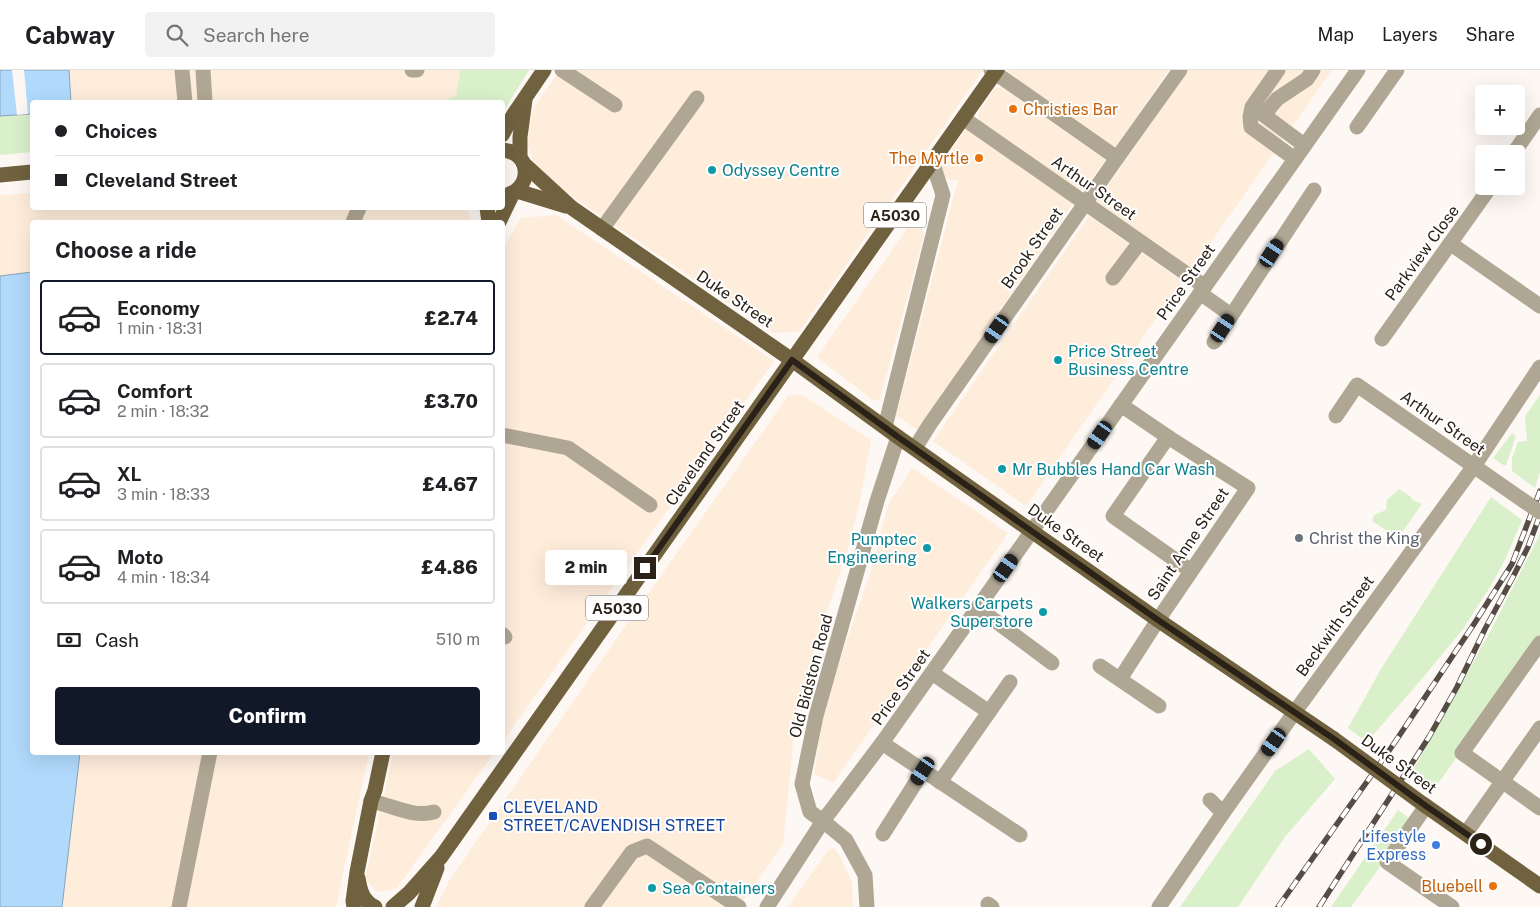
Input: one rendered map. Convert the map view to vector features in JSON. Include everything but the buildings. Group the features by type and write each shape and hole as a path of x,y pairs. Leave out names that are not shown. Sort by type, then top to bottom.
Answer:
{"main road":[{"path":"505,130 544,70"},
{"name":"Cleveland Street","path":"393,907 409,893 441,857 963,118 994,71"},
{"path":"505,209 511,193 522,186 525,177 525,169 521,160 520,137 526,96"},
{"name":"Duke Street","path":"505,151 511,152 521,160 572,208 792,360 1158,620 1334,739 1540,886"},
{"path":"0,175 30,172"},
{"name":"Duke Street","path":"511,193 553,201 572,208"},
{"path":"354,907 353,901 357,872 381,755"},
{"name":"Cleveland Street","path":"422,907 441,857"},
{"path":"357,872 362,895 375,907"}],"street":[{"path":"182,70 185,100"},
{"path":"203,70 205,100"},
{"path":"412,70 417,70"},
{"path":"562,70 615,105"},
{"name":"Brook Street","path":"915,448 1180,70"},
{"path":"1258,111 1278,70"},
{"path":"1294,159 1251,127 1250,117 1307,79 1313,70"},
{"name":"Price Street","path":"767,907 823,821 932,674 1358,70"},
{"path":"1357,127 1397,70"},
{"path":"994,71 1117,158"},
{"path":"602,229 697,98"},
{"path":"1258,111 1304,145"},
{"path":"1519,145 1540,115"},
{"name":"Arthur Street","path":"963,118 1140,242 1231,315"},
{"path":"885,427 942,195 932,161"},
{"path":"1214,342 1314,190"},
{"name":"Parkview Close","path":"1382,339 1485,195"},
{"path":"1113,278 1140,242"},
{"path":"1451,244 1540,306"},
{"name":"Beckwith Street","path":"1159,907 1294,713 1474,466 1540,367"},
{"name":"Arthur Street","path":"1336,416 1357,384 1540,512"},
{"path":"1121,405 1168,437 1113,516 1191,571"},
{"path":"505,436 568,448 650,505"},
{"name":"Old Bidston Road","path":"867,907 865,875 846,840 810,812 802,784 816,716 877,501 898,437"},
{"name":"Saint Anne Street","path":"1120,679 1248,488 1168,437"},
{"path":"978,608 1052,663"},
{"path":"1540,643 1462,753 1540,808"},
{"path":"1100,666 1159,706"},
{"path":"932,674 989,712"},
{"path":"940,782 1010,682"},
{"path":"1466,833 1540,728"},
{"path":"882,743 1020,835"},
{"path":"179,907 209,755"},
{"path":"883,834 923,771"},
{"path":"1210,800 1223,813"},
{"path":"371,801 388,804 407,812 427,814 434,812"},
{"path":"1425,805 1386,862 1452,907"},
{"path":"592,907 632,852 647,846 738,907"}],"shaded area":[{"path":"69,70 460,70 456,96 445,100 71,100"},
{"path":"560,70 983,70 799,332 773,333 548,180 533,160 528,146 529,130 533,109"},
{"path":"1008,70 1169,70 1114,149 1010,79"},
{"path":"1189,70 1332,70 1192,269 1098,204 1097,201"},
{"path":"1001,87 1106,160 1081,192 980,122 978,114 994,89"},
{"path":"966,129 1073,203 918,430 896,416 958,180 950,180 943,176 941,164"},
{"path":"30,193 30,210 468,210 470,220 30,220 30,272 0,276 0,195"},
{"path":"556,215 774,361 505,738 505,245 521,218"},
{"name":"Price Street Business Centre","path":"1089,216 1182,281 1026,506 933,441"},
{"path":"913,224 921,227 924,235 880,399 874,401 817,357 907,227"},
{"path":"801,394 871,440 860,500 849,545 796,713 783,844 739,907 436,907 449,881 640,605 788,396"},
{"path":"912,468 1008,533 833,783 814,774 830,689 870,574 888,505"},
{"path":"80,755 369,755 336,907 62,907"},
{"path":"393,755 493,755 396,889 377,892 365,879"},
{"path":"834,848 840,856 852,882 853,907 788,907 829,849"}],"green space":[{"path":"460,70 529,70 505,109 505,100 445,100 456,96"},
{"path":"28,114 30,116 30,152 0,155 0,116"},
{"path":"1540,395 1540,471 1535,488 1512,471 1512,458 1518,442 1527,441 1525,416"},
{"path":"1512,433 1516,436 1506,465 1503,465 1493,458"},
{"path":"1399,489 1411,497 1412,500 1422,504 1398,538 1372,521 1374,515 1386,510 1387,500"},
{"path":"1491,497 1522,520 1506,558 1463,629 1367,742 1348,728 1381,669"},
{"path":"1540,534 1540,639 1435,788 1412,772 1490,632"},
{"path":"1309,749 1335,779 1285,837 1238,907 1180,907 1275,771"},
{"path":"1398,810 1413,821 1351,907 1331,907"}],"water":[{"path":"0,70 69,70 71,100 30,100 30,114 0,116"},
{"path":"30,272 30,755 80,755 62,907 0,907 0,276"}],"pier":[{"path":"12,70 24,70 28,114 17,115"}],"railway":[{"path":"1278,907 1393,745 1512,564 1540,491"},
{"path":"1319,907 1429,737 1457,687 1513,577 1528,547 1540,515"}],"place":[{"name":"Christies Bar","path":"1013,109"},
{"name":"The Myrtle","path":"979,158"},
{"name":"Odyssey Centre","path":"712,170"},
{"name":"Price Street Business Centre","path":"1058,360"},
{"name":"Mr Bubbles Hand Car Wash","path":"1002,469"},
{"name":"Christ the King","path":"1299,538"},
{"name":"Pumptec Engineering","path":"927,548"},
{"name":"Walkers Carpets Superstore","path":"1043,612"},
{"name":"CLEVELAND STREET/CAVENDISH STREET","path":"493,816"},
{"name":"Lifestyle Express","path":"1436,845"},
{"name":"Bluebell","path":"1493,886"},
{"name":"Sea Containers","path":"652,888"}],"route":[{"path":"645,568 792,360 1158,620 1334,739 1481,844"}]}
